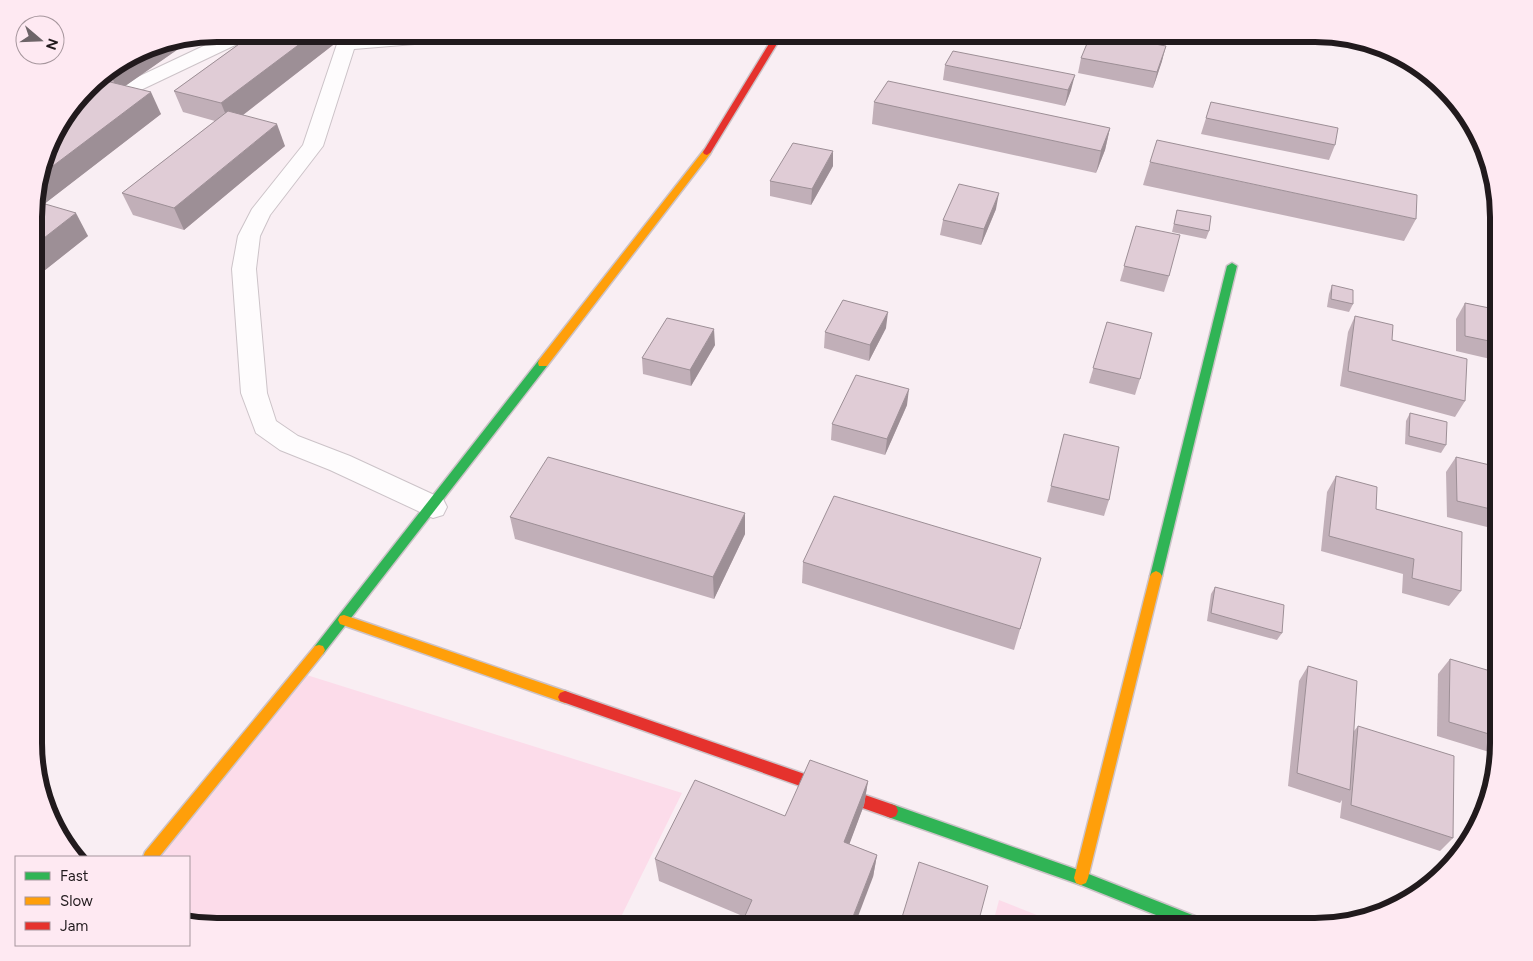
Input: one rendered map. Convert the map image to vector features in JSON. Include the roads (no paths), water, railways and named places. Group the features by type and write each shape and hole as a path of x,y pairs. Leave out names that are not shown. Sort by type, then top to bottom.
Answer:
{"street":[{"path":"151,856 344,620 715,142 774,42"},
{"path":"84,110 224,43"},
{"path":"343,43 312,146 260,214 249,236 244,269 254,393 265,426 289,443 340,463 432,507"},
{"path":"1080,878 1232,266"},
{"path":"344,620 1080,878 1182,918"}]}
